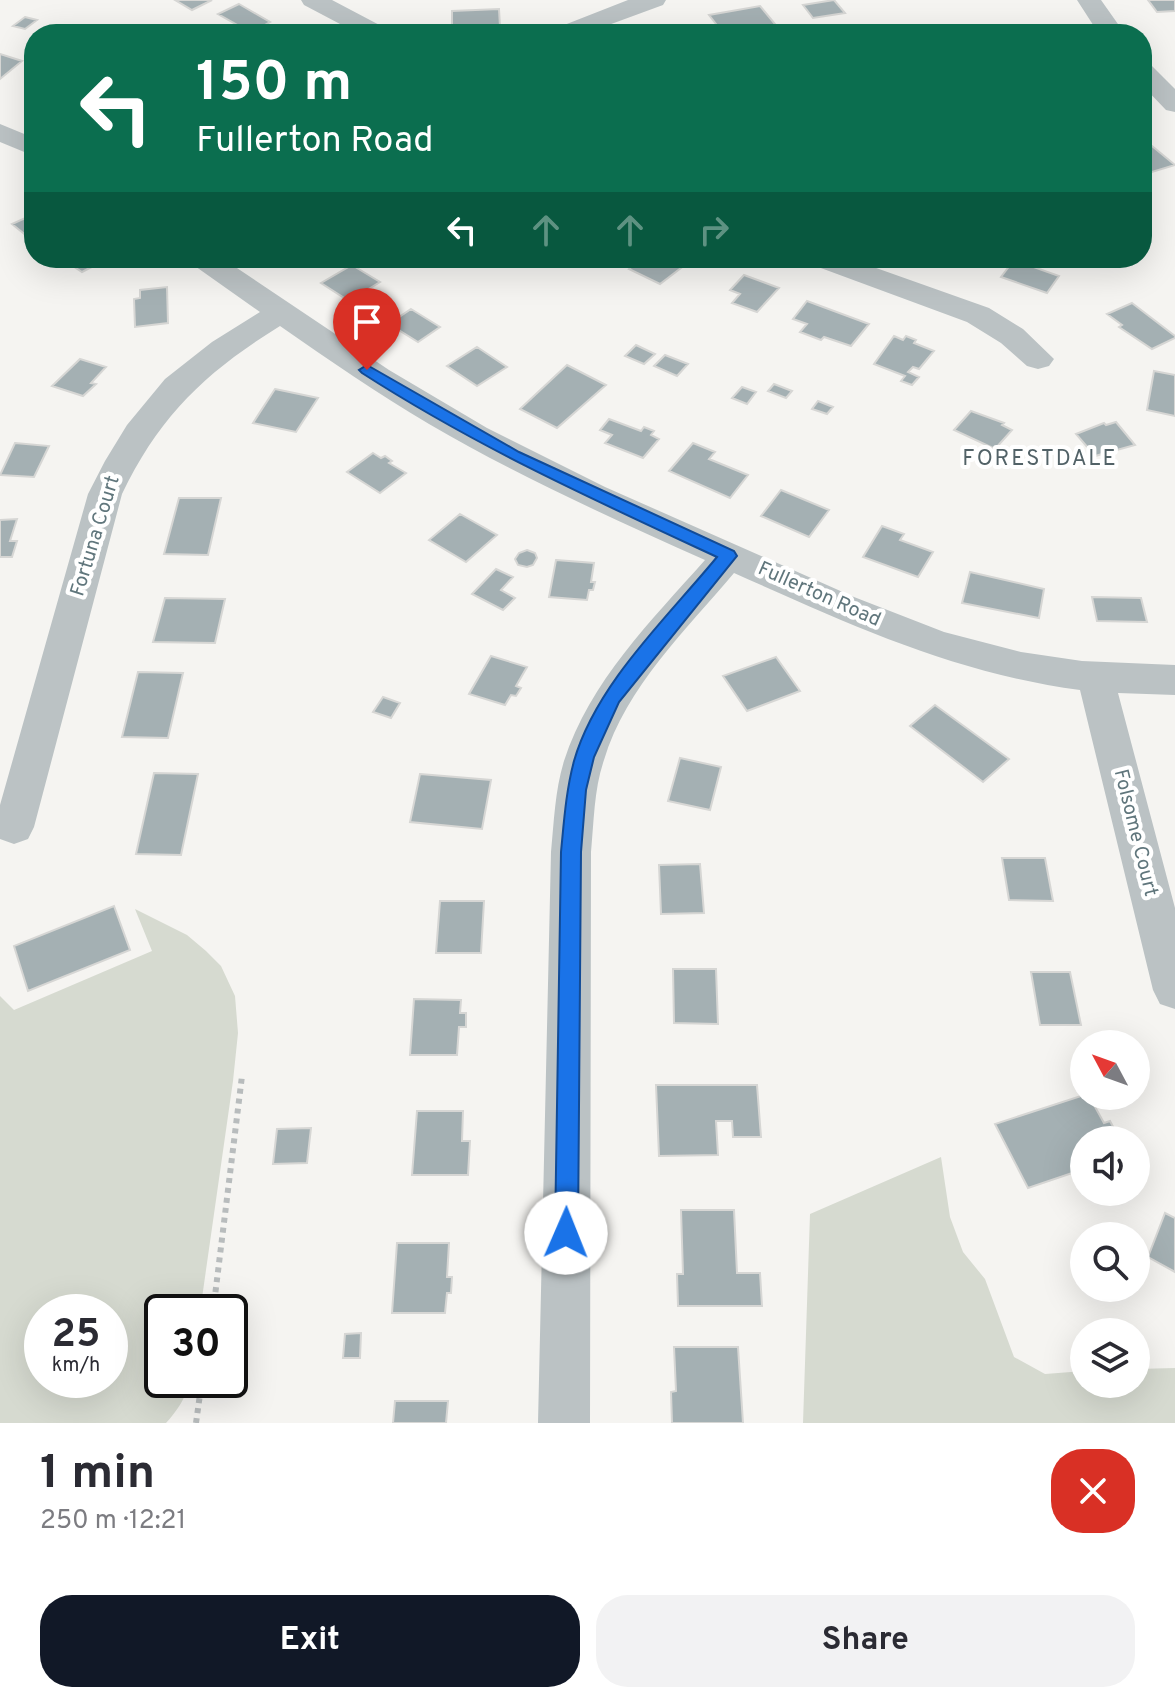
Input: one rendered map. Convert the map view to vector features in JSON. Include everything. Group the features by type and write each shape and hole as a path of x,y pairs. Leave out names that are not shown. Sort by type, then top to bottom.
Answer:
{"street":[{"path":"313,0 359,24"},
{"path":"586,24 654,0"},
{"path":"1089,0 1105,24"},
{"path":"1152,80 1175,104"},
{"path":"0,132 24,143"},
{"name":"Fullerton Road","path":"217,268 367,370 473,434 728,556 934,643 1024,666 1095,676 1175,680"},
{"path":"848,268 978,315 1012,336 1038,359"},
{"name":"Fortuna Court","path":"14,827 105,494 125,451 148,417 176,386 209,358 282,312"},
{"path":"564,1423 571,852 577,790 585,757 611,698 728,556"},
{"name":"Folsome Court","path":"1095,676 1175,990"}],"path":[{"path":"215,1294 242,1076"},
{"path":"196,1423 199,1398"}],"shaded area":[{"path":"135,909 187,935 206,951 221,966 235,996 238,1033 233,1081 203,1294 144,1294 144,1398 183,1398 166,1423 0,1423 0,996 14,1010 152,951"},
{"path":"941,1157 950,1217 963,1252 985,1279 1014,1357 1045,1374 1070,1372 1070,1398 1150,1398 1150,1369 1175,1368 1175,1423 803,1423 810,1214"}],"building":[{"path":"175,0 212,0 192,10"},
{"path":"834,0 845,13 813,18 803,5"},
{"path":"1148,0 1175,0 1175,11 1157,12"},
{"path":"239,4 270,22 236,24 218,14"},
{"path":"760,6 775,24 716,24 709,15"},
{"path":"499,9 500,24 452,24 452,11"},
{"path":"25,17 37,20 24,24 24,29 13,26"},
{"path":"0,54 22,61 0,79"},
{"path":"1152,146 1175,165 1152,172"},
{"path":"24,219 24,234 12,224"},
{"path":"347,268 357,268 380,282 349,301 321,283"},
{"path":"630,268 681,268 660,284"},
{"path":"1008,268 1036,268 1059,276 1047,293 1001,277"},
{"path":"744,275 779,288 757,312 732,303 740,294 730,290"},
{"path":"167,287 168,323 135,327 134,299 140,298 140,290"},
{"path":"807,301 869,324 851,346 824,337 821,340 800,332 807,324 793,319"},
{"path":"1132,303 1175,338 1152,349 1119,327 1122,325 1107,314"},
{"path":"411,309 440,327 418,342 389,324"},
{"path":"894,336 903,340 906,336 934,351 919,369 913,367 908,372 919,377 912,385 901,381 905,376 874,364"},
{"path":"636,345 655,354 644,364 625,356"},
{"path":"477,347 507,367 477,386 447,366"},
{"path":"665,355 688,364 677,376 654,366"},
{"path":"80,359 106,367 91,383 96,384 83,396 52,386"},
{"path":"567,365 606,385 557,428 520,409"},
{"path":"1154,371 1175,375 1175,416 1147,410"},
{"path":"774,384 792,391 786,398 768,391"},
{"path":"742,387 756,392 747,404 732,398"},
{"path":"275,389 318,398 296,432 253,423"},
{"path":"818,401 833,407 827,414 812,409"},
{"path":"971,411 1004,423 1002,425 1012,430 995,449 954,430"},
{"path":"609,419 641,431 644,427 654,431 651,435 659,439 643,458 605,443 612,435 600,430"},
{"path":"1116,422 1135,445 1095,456 1076,434 1104,423"},
{"path":"15,443 49,446 34,477 0,475"},
{"path":"693,443 715,452 709,459 748,475 730,498 669,471"},
{"path":"373,453 381,458 385,456 392,461 389,463 406,473 380,493 347,472"},
{"path":"781,490 829,510 809,537 761,516"},
{"path":"179,498 221,498 208,555 164,554"},
{"path":"460,514 497,535 466,562 429,540"},
{"path":"17,519 10,541 17,541 12,557 0,557 0,520"},
{"path":"882,526 904,534 900,540 933,552 918,577 863,557"},
{"path":"527,550 535,553 537,558 533,565 518,565 515,559"},
{"path":"556,560 594,563 591,582 595,582 587,600 549,597"},
{"path":"496,569 513,577 501,590 515,598 503,610 472,594"},
{"path":"970,572 1044,589 1039,618 962,603"},
{"path":"1092,597 1141,598 1147,622 1097,621"},
{"path":"165,598 225,599 215,643 153,642"},
{"path":"491,656 527,667 516,686 521,688 516,696 511,695 505,705 469,694"},
{"path":"776,657 800,691 747,711 723,676"},
{"path":"138,672 183,673 168,738 122,737"},
{"path":"383,697 400,703 391,718 373,712"},
{"path":"935,705 1009,759 983,782 910,726"},
{"path":"680,758 721,767 710,810 668,801"},
{"path":"154,773 198,774 181,855 136,854"},
{"path":"420,774 491,780 482,829 410,822"},
{"path":"1002,858 1045,858 1053,901 1009,900"},
{"path":"700,864 704,913 661,914 659,865"},
{"path":"440,901 484,901 481,953 436,953"},
{"path":"114,906 130,950 28,991 14,946"},
{"path":"673,969 716,969 718,1024 674,1023"},
{"path":"1031,972 1070,972 1081,1025 1040,1025"},
{"path":"414,999 461,1000 460,1013 466,1013 466,1027 459,1027 457,1055 410,1055"},
{"path":"656,1085 757,1085 761,1137 733,1137 732,1121 716,1121 718,1155 659,1156"},
{"path":"1070,1100 1070,1110 1097,1110 1104,1123 1110,1121 1113,1126 1070,1126 1070,1174 1028,1188 995,1124"},
{"path":"417,1111 463,1111 462,1141 470,1141 468,1175 412,1175"},
{"path":"311,1128 307,1163 273,1164 277,1129"},
{"path":"681,1210 734,1210 737,1273 760,1273 762,1306 678,1306 677,1274 683,1274"},
{"path":"1165,1213 1175,1218 1175,1272 1150,1258"},
{"path":"397,1243 449,1243 447,1277 452,1277 445,1313 392,1313"},
{"path":"361,1333 360,1358 343,1358 345,1334"},
{"path":"674,1347 738,1347 743,1423 672,1423 671,1392 676,1391"},
{"path":"395,1401 448,1401 446,1423 393,1423"}],"district":[{"name":"FORESTDALE","path":"1040,459"}],"route":[{"path":"367,370 435,413 513,455 728,556 611,698 585,757 577,790 571,852 566,1233"}]}
